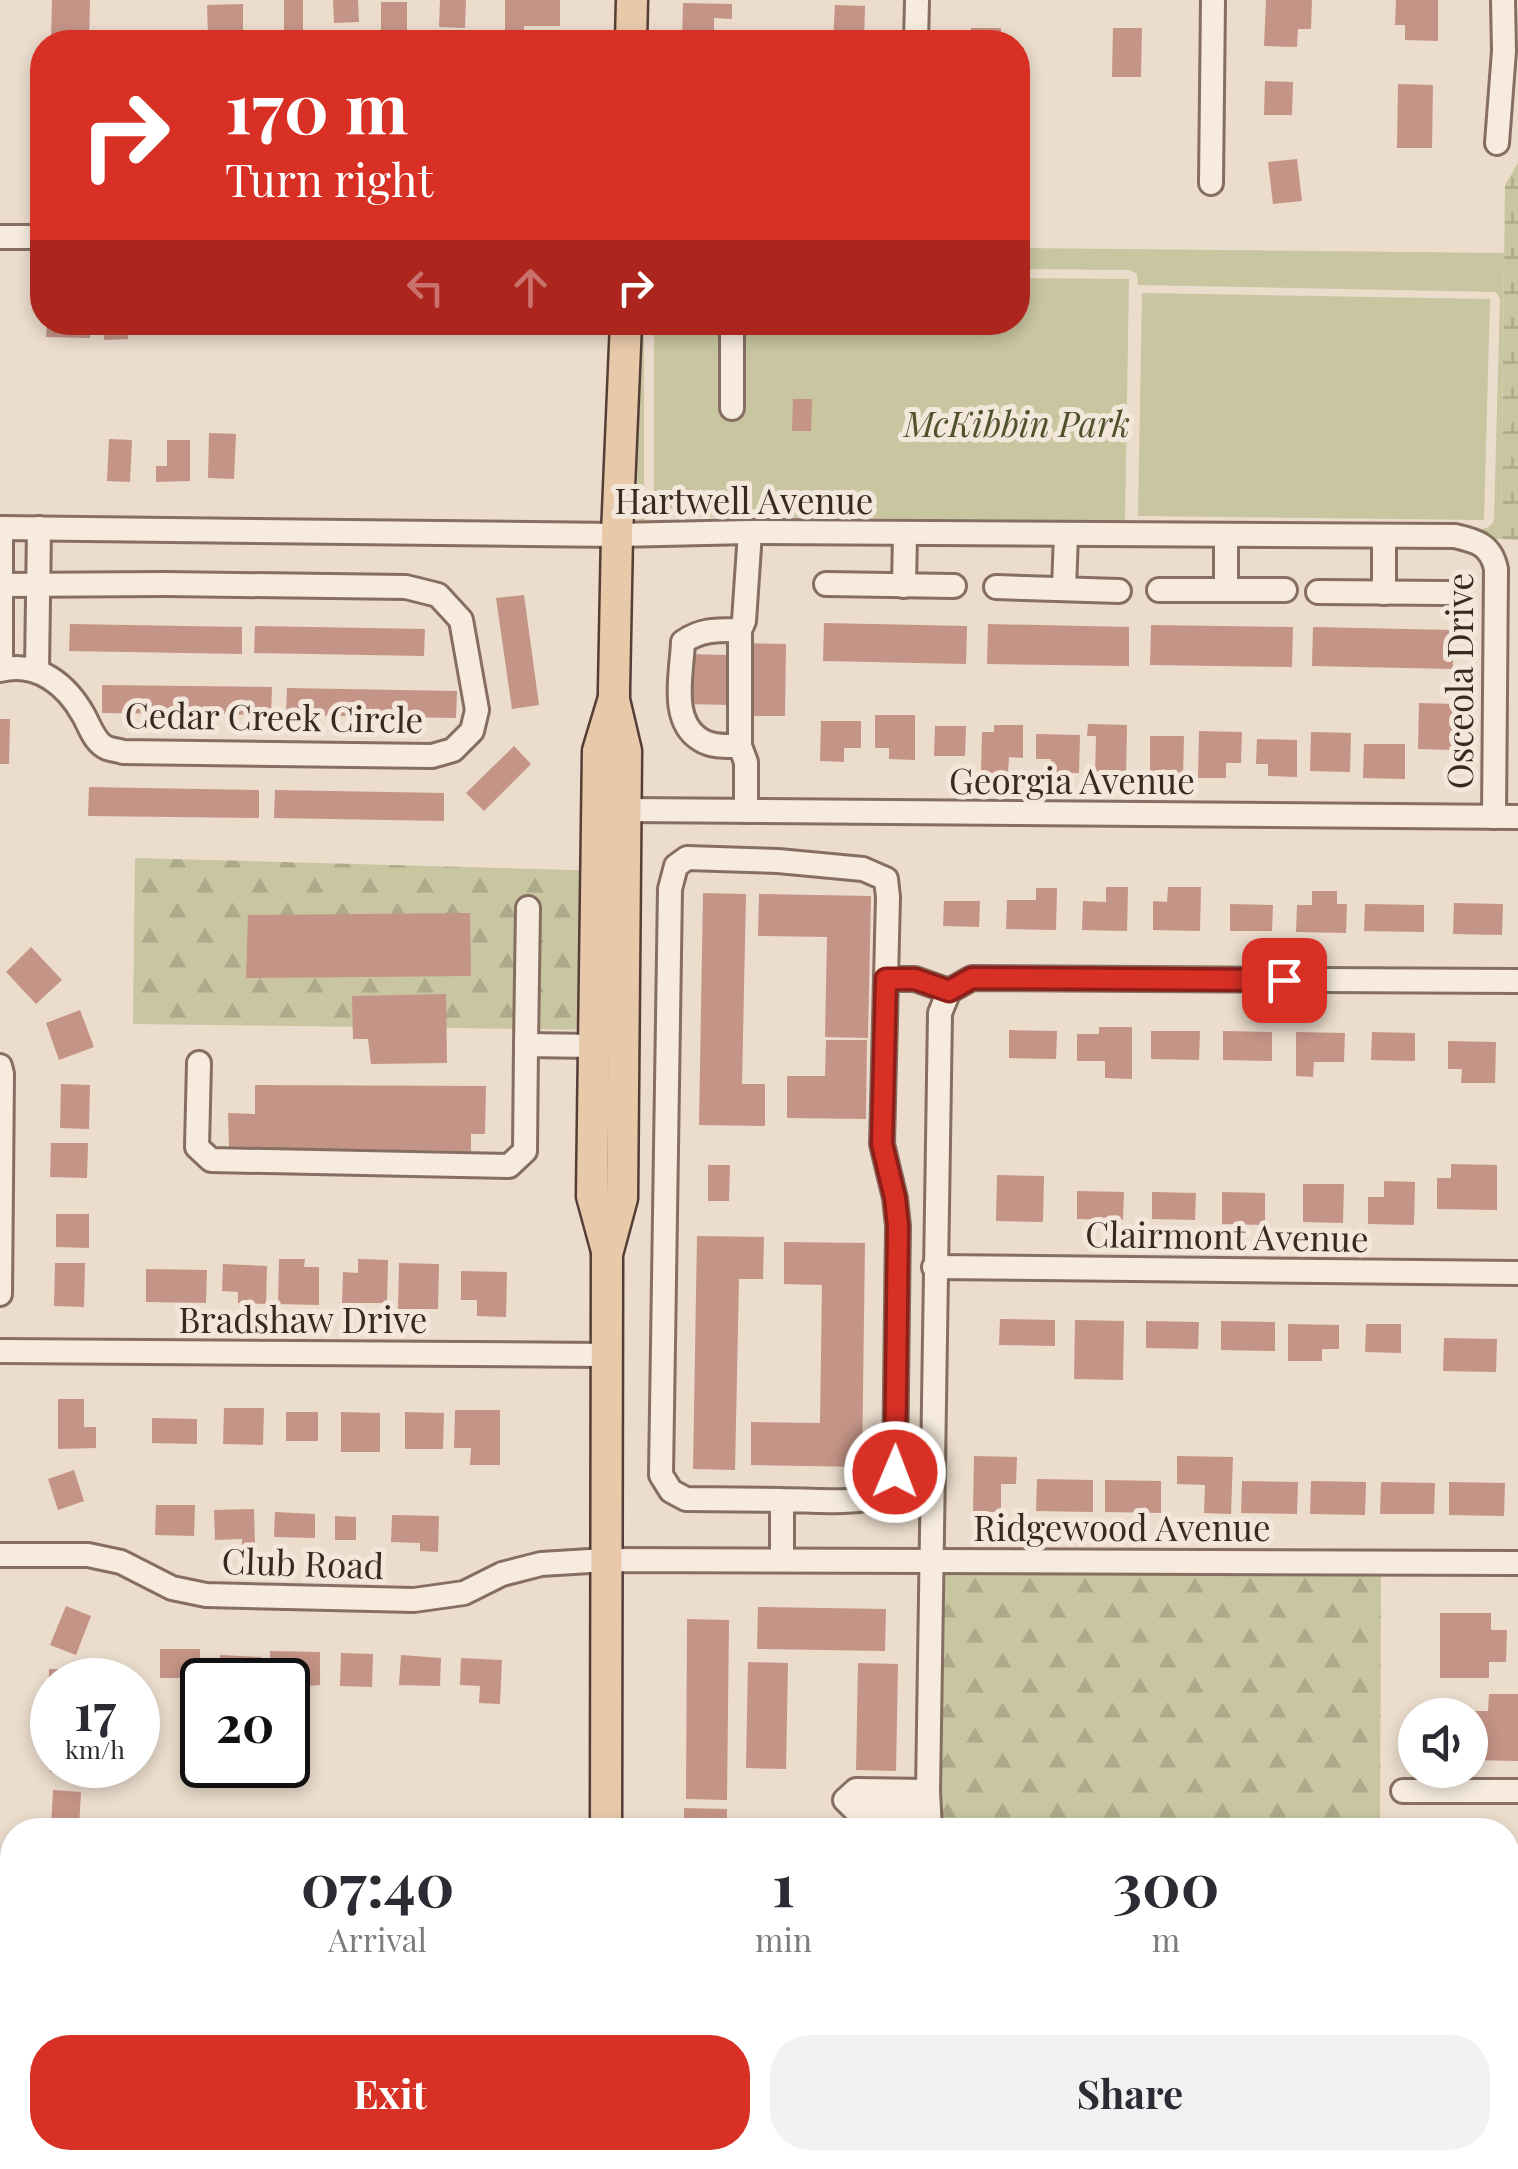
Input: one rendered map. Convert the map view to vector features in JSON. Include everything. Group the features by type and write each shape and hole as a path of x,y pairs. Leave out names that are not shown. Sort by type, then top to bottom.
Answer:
{"main road":[{"path":"631,30 632,0"},
{"path":"606,1818 607,1254 622,1198 626,751 614,700 625,335"},
{"path":"607,1254 592,1196 598,752 614,700"}],"street":[{"path":"916,30 917,0"},
{"path":"1211,183 1213,0"},
{"path":"1497,143 1504,51 1503,0"},
{"path":"0,236 30,237"},
{"path":"732,335 732,408"},
{"path":"1,528 0,670 37,670 39,528"},
{"name":"Hartwell Avenue","path":"1,528 1454,536 1486,546"},
{"path":"746,811 746,762 740,746 740,630 744,621 750,532"},
{"path":"904,586 905,533"},
{"path":"1064,589 1066,534"},
{"path":"1226,535 1226,590"},
{"path":"1384,536 1384,593"},
{"name":"Osceola Drive","path":"1486,546 1507,591 1494,817"},
{"path":"826,584 954,586"},
{"name":"Cedar Creek Circle","path":"1,586 406,587 438,595 461,620 476,710 472,731 453,750 432,756 123,752 107,748 97,740 74,697 37,670"},
{"path":"996,588 1119,591"},
{"path":"1160,590 1284,590"},
{"path":"1318,592 1448,593"},
{"path":"740,630 710,630 683,642 680,704 682,718 702,742 740,746"},
{"name":"Georgia Avenue","path":"626,810 1518,817"},
{"path":"687,858 863,868 886,880 882,1144 898,1226 895,1472 892,1489 880,1496 861,1500 782,1500 686,1499 671,1491 661,1475 670,889 676,866 687,858"},
{"path":"199,1062 197,1146 211,1160 510,1166 525,1151 528,908"},
{"path":"833,1800 855,1810 929,1811 940,1013 949,991 972,978 1518,982"},
{"path":"886,979 915,979 949,991"},
{"path":"526,1045 594,1046"},
{"path":"0,1066 0,1294"},
{"name":"Clairmont Avenue","path":"934,1267 1518,1274"},
{"name":"Bradshaw Drive","path":"0,1351 606,1356"},
{"path":"782,1500 782,1560"},
{"name":"Club Road","path":"0,1554 88,1555 121,1562 172,1588 206,1595 414,1600 464,1592 502,1574 541,1564 606,1560"},
{"name":"Ridgewood Avenue","path":"606,1560 1518,1563"},
{"path":"1402,1791 1518,1791"}],"green space":[{"path":"1518,163 1518,540 1501,539 1505,185"},
{"path":"1030,248 1504,253 1501,539 1469,529 1487,528 1494,520 1500,299 1496,292 1138,285 1137,274 1129,270 1030,269"},
{"name":"McKibbin Park","path":"1030,278 1129,279 1125,521 654,516 654,335 1030,335"},
{"path":"1142,293 1490,299 1484,520 1138,516"},
{"path":"638,335 644,335 646,521 637,521"},
{"path":"135,858 607,871 599,1030 133,1024"},
{"path":"943,1571 1381,1573 1380,1818 941,1818"}],"building":[{"path":"52,0 90,0 89,30 51,30"},
{"path":"284,0 303,0 303,30 284,30"},
{"path":"333,0 358,0 359,22 334,23"},
{"path":"440,0 466,0 465,28 439,27"},
{"path":"505,0 560,0 560,26 505,30"},
{"path":"1266,0 1312,0 1311,29 1298,29 1297,47 1264,46"},
{"path":"1396,0 1438,0 1438,41 1405,40 1405,25 1395,25"},
{"path":"381,2 407,2 407,30 381,30"},
{"path":"683,3 732,4 732,19 714,18 714,30 682,30"},
{"path":"243,4 243,30 208,30 207,5"},
{"path":"835,5 865,6 864,30 834,30"},
{"path":"1113,28 1142,28 1141,77 1112,77"},
{"path":"1265,81 1293,82 1292,115 1264,115"},
{"path":"1398,84 1433,85 1432,148 1397,148"},
{"path":"1297,159 1302,201 1273,204 1268,162"},
{"path":"46,335 90,335 90,338"},
{"path":"104,335 128,335 128,339 104,340"},
{"path":"793,399 812,399 811,431 792,431"},
{"path":"209,433 236,434 234,479 208,478"},
{"path":"109,439 132,440 130,482 107,481"},
{"path":"167,440 190,440 190,481 156,482 156,466 167,466"},
{"path":"524,595 539,705 512,709 496,598"},
{"path":"824,623 967,626 966,664 823,661"},
{"path":"70,624 242,627 242,654 69,651"},
{"path":"988,624 1129,627 1129,666 987,664"},
{"path":"1151,625 1293,627 1292,667 1150,665"},
{"path":"255,626 425,629 424,656 254,653"},
{"path":"1313,627 1453,630 1453,669 1312,666"},
{"path":"744,643 786,644 785,716 743,716"},
{"path":"685,654 732,655 731,705 685,704"},
{"path":"102,685 272,687 271,715 102,713"},
{"path":"287,688 457,691 456,718 286,715"},
{"path":"1419,703 1454,704 1453,750 1418,749"},
{"path":"875,715 915,715 915,760 889,759 889,748 875,748"},
{"path":"0,719 10,719 9,764 0,764"},
{"path":"821,721 861,721 861,748 844,748 844,762 820,761"},
{"path":"1088,724 1127,725 1126,777 1095,776 1096,736 1087,736"},
{"path":"994,725 1023,725 1023,758 1009,757 1008,773 981,773 982,732 994,732"},
{"path":"935,726 966,726 965,756 934,756"},
{"path":"1199,731 1242,732 1241,763 1226,763 1226,778 1198,778"},
{"path":"1311,732 1351,733 1350,772 1310,771"},
{"path":"1036,734 1080,735 1079,773 1050,773 1051,759 1036,759"},
{"path":"1150,736 1184,736 1183,777 1150,776"},
{"path":"1257,739 1297,740 1297,777 1268,776 1268,764 1256,764"},
{"path":"1364,744 1405,744 1405,779 1363,778"},
{"path":"514,746 531,764 484,811 466,793"},
{"path":"89,787 259,790 259,818 88,816"},
{"path":"275,790 444,793 444,821 274,818"},
{"path":"1106,887 1128,887 1127,931 1082,930 1083,901 1106,902"},
{"path":"1168,887 1201,887 1200,931 1153,930 1153,901 1167,902"},
{"path":"1036,888 1057,888 1056,930 1006,929 1007,900 1036,900"},
{"path":"1312,891 1337,891 1337,904 1347,904 1346,933 1296,932 1297,905 1312,905"},
{"path":"703,893 746,894 742,1084 765,1084 765,1126 699,1125"},
{"path":"759,894 871,896 868,1038 825,1037 827,937 758,936"},
{"path":"944,901 980,901 979,927 943,926"},
{"path":"1454,903 1503,904 1502,935 1453,934"},
{"path":"1230,904 1273,905 1272,931 1230,931"},
{"path":"1365,904 1424,905 1424,932 1364,931"},
{"path":"470,913 471,976 246,978 248,915"},
{"path":"31,947 62,980 36,1004 6,972"},
{"path":"446,994 447,1063 371,1064 368,1039 353,1039 352,996"},
{"path":"80,1010 94,1047 59,1060 46,1023"},
{"path":"1099,1027 1132,1027 1132,1079 1105,1078 1105,1061 1077,1061 1077,1034 1099,1034"},
{"path":"1009,1030 1057,1031 1056,1059 1009,1058"},
{"path":"1151,1031 1200,1031 1199,1060 1151,1059"},
{"path":"1223,1031 1272,1032 1272,1061 1223,1060"},
{"path":"1296,1032 1345,1033 1344,1062 1314,1062 1313,1077 1296,1076"},
{"path":"1372,1032 1415,1033 1415,1061 1371,1060"},
{"path":"826,1040 867,1040 866,1119 787,1118 787,1076 825,1076"},
{"path":"1448,1041 1496,1042 1495,1083 1461,1083 1462,1069 1448,1069"},
{"path":"61,1084 90,1085 89,1129 60,1128"},
{"path":"255,1085 486,1086 485,1134 471,1134 471,1151 229,1149 228,1113 255,1114"},
{"path":"51,1143 88,1143 87,1178 50,1177"},
{"path":"1451,1164 1497,1165 1497,1210 1437,1209 1437,1178 1451,1178"},
{"path":"708,1165 730,1165 729,1201 708,1201"},
{"path":"997,1175 1044,1176 1043,1222 996,1221"},
{"path":"1384,1181 1415,1182 1414,1225 1368,1224 1368,1197 1384,1197"},
{"path":"1303,1184 1344,1184 1343,1223 1303,1222"},
{"path":"1077,1191 1124,1192 1123,1220 1077,1219"},
{"path":"1152,1192 1196,1193 1195,1220 1152,1219"},
{"path":"1222,1192 1265,1193 1265,1225 1222,1224"},
{"path":"56,1214 89,1214 89,1248 56,1247"},
{"path":"697,1236 764,1237 763,1279 739,1279 735,1470 693,1469"},
{"path":"784,1242 865,1243 862,1467 751,1465 751,1422 820,1423 822,1285 784,1284"},
{"path":"279,1259 305,1259 304,1267 319,1267 319,1305 278,1304"},
{"path":"358,1259 388,1260 387,1303 342,1303 343,1272 358,1273"},
{"path":"55,1263 85,1263 84,1307 54,1306"},
{"path":"399,1263 439,1264 438,1309 398,1309"},
{"path":"223,1264 267,1266 266,1304 238,1303 238,1292 222,1291"},
{"path":"146,1269 207,1270 206,1303 146,1302"},
{"path":"461,1271 507,1272 506,1317 477,1316 477,1300 461,1300"},
{"path":"1000,1319 1055,1320 1055,1346 999,1345"},
{"path":"1075,1320 1124,1321 1123,1380 1074,1379"},
{"path":"1146,1321 1199,1322 1198,1349 1146,1348"},
{"path":"1221,1321 1275,1322 1275,1351 1221,1350"},
{"path":"1288,1324 1339,1325 1339,1349 1322,1349 1322,1361 1288,1361"},
{"path":"1366,1324 1401,1324 1401,1353 1365,1352"},
{"path":"1444,1338 1497,1339 1496,1372 1443,1371"},
{"path":"58,1399 84,1399 84,1427 96,1427 96,1448 58,1449"},
{"path":"224,1408 264,1408 263,1445 223,1444"},
{"path":"455,1410 500,1410 500,1465 470,1465 471,1448 454,1448"},
{"path":"286,1412 318,1412 318,1441 286,1441"},
{"path":"341,1412 380,1413 380,1452 341,1452"},
{"path":"405,1412 444,1413 443,1449 405,1449"},
{"path":"152,1418 197,1419 197,1444 152,1443"},
{"path":"974,1456 1017,1457 1016,1484 1001,1484 1001,1512 973,1512"},
{"path":"1177,1456 1233,1457 1231,1514 1204,1513 1205,1485 1177,1484"},
{"path":"74,1470 84,1501 58,1510 48,1479"},
{"path":"1037,1479 1093,1480 1093,1512 1036,1511"},
{"path":"1105,1480 1161,1481 1161,1513 1105,1512"},
{"path":"1242,1481 1298,1482 1297,1514 1241,1513"},
{"path":"1311,1481 1366,1482 1365,1515 1310,1514"},
{"path":"1381,1482 1435,1483 1434,1514 1380,1514"},
{"path":"1449,1482 1505,1483 1504,1516 1449,1515"},
{"path":"156,1505 195,1505 194,1536 155,1535"},
{"path":"254,1509 255,1546 242,1546 242,1539 215,1540 214,1510"},
{"path":"275,1512 315,1514 315,1538 274,1537"},
{"path":"392,1515 439,1516 438,1552 420,1551 420,1543 391,1542"},
{"path":"335,1516 356,1517 356,1540 335,1540"},
{"path":"66,1606 91,1616 76,1655 50,1645"},
{"path":"758,1607 886,1609 885,1651 757,1649"},
{"path":"1440,1613 1491,1613 1491,1630 1507,1630 1506,1662 1489,1662 1489,1678 1440,1678"},
{"path":"687,1619 729,1620 727,1800 686,1799"},
{"path":"160,1649 200,1649 200,1658 180,1658 180,1678 160,1678"},
{"path":"270,1651 320,1652 320,1685 310,1686 310,1658 270,1658"},
{"path":"341,1653 373,1654 372,1687 340,1686"},
{"path":"220,1655 261,1657 261,1658 220,1658"},
{"path":"401,1655 441,1658 440,1686 399,1685"},
{"path":"461,1658 502,1660 500,1704 479,1703 480,1686 460,1685"},
{"path":"748,1662 788,1663 786,1769 746,1768"},
{"path":"858,1663 898,1664 896,1771 856,1770"},
{"path":"1489,1694 1518,1694 1518,1761 1488,1760"},
{"path":"53,1790 81,1792 80,1818 51,1818"},
{"path":"684,1808 727,1809 727,1818 684,1818"}],"route":[{"path":"895,1472 898,1226 882,1144 886,979 915,979 949,991 972,978 1284,980"}]}
